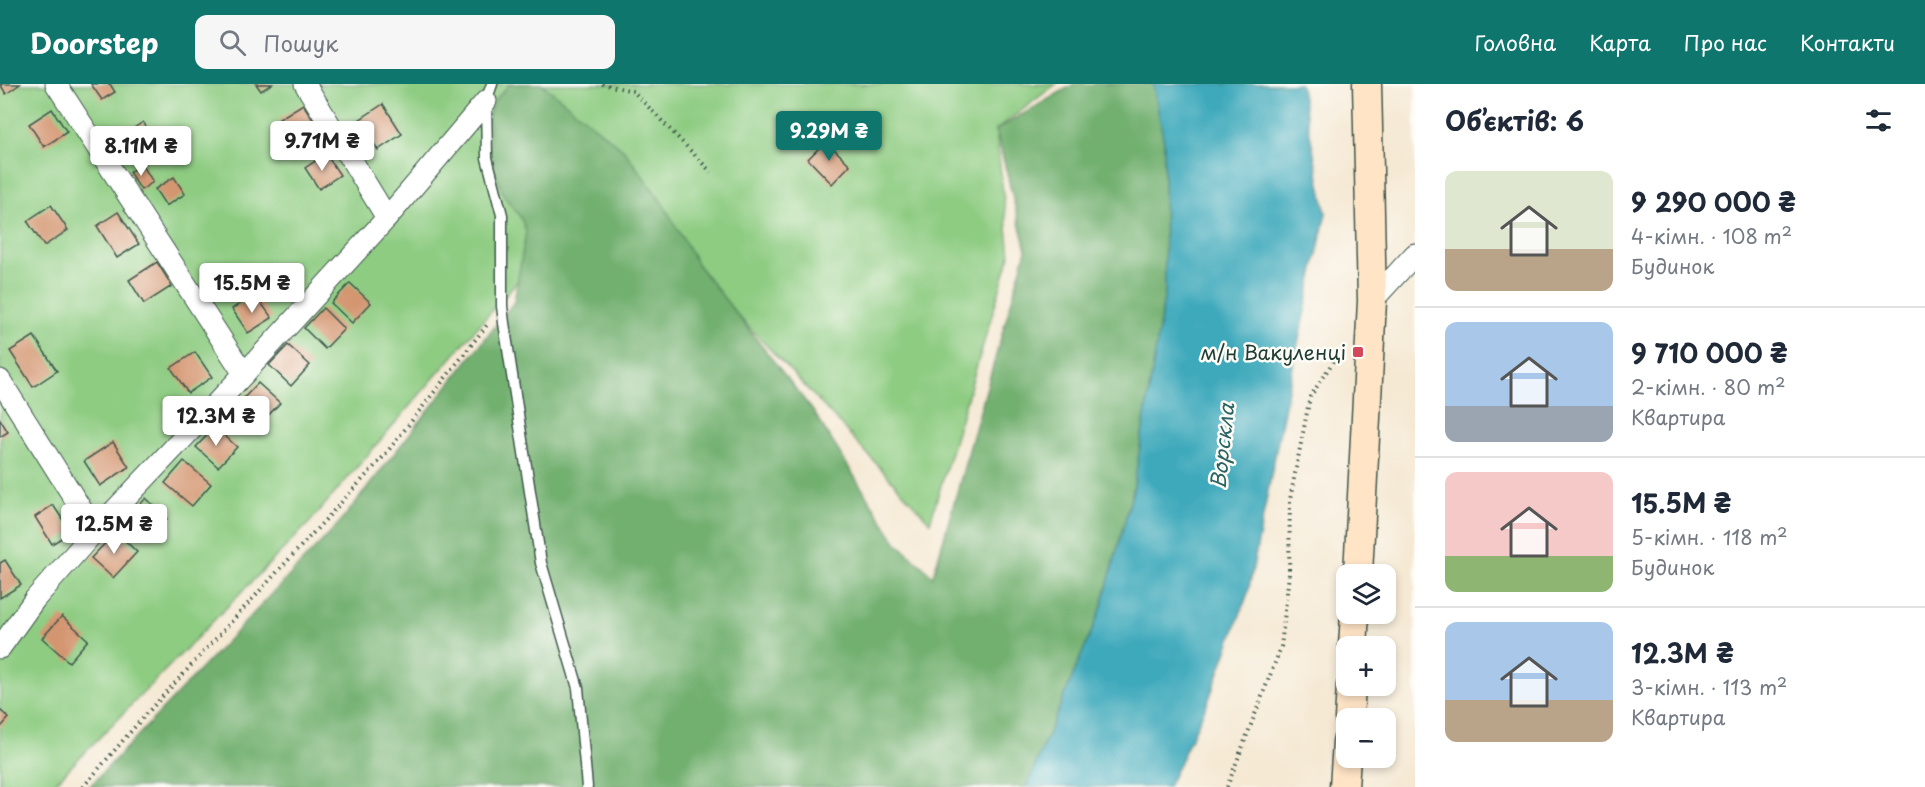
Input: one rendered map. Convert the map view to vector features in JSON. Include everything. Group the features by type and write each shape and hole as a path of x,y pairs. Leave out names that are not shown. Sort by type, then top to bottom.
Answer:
{"street":[{"path":"56,84 244,374"},
{"path":"306,84 387,218"},
{"path":"1359,564 1372,313 1367,84"},
{"path":"0,648 35,599 95,531 244,374 387,218 489,92"},
{"path":"1372,313 1415,254"},
{"path":"0,380 95,531"},
{"path":"1344,787 1345,768"}],"lane":[{"path":"489,92 487,158 502,215 502,306 541,563 578,688 587,787"}],"path":[{"path":"602,84 633,91 711,172"},
{"path":"83,787 139,722 384,456 502,306"},
{"path":"1227,787 1281,647 1289,574 1290,499 1310,397 1347,340 1372,313"}],"green space":[{"path":"0,84 1056,84 996,130 1010,255 930,522 607,177 309,523 51,787 0,787"},
{"path":"510,84 542,84 624,150 663,204 698,265 813,411 896,542 933,576 1026,250 996,130 1074,84 1153,84 1164,141 1165,292 1133,491 1101,609 1026,787 89,787 341,521 514,302 526,231 521,218 504,196 489,155 489,113 495,100"}],"water":[{"name":"Ворскла","path":"1153,84 1300,84 1326,213 1248,593 1208,702 1168,787 1026,787 1101,609 1133,491 1165,292 1164,141"}],"building":[{"path":"0,84 20,84 6,94"},
{"path":"91,84 110,84 115,92 102,100"},
{"path":"256,84 272,84 261,91"},
{"path":"303,104 317,126 294,141 279,119"},
{"path":"383,104 402,134 378,150 359,120"},
{"path":"52,109 67,132 44,147 29,124"},
{"path":"143,122 159,145 137,159 122,136"},
{"path":"826,141 850,165 832,184 808,159"},
{"path":"326,154 340,175 319,189 305,168"},
{"path":"142,164 153,182 141,190 129,172"},
{"path":"174,177 185,194 166,206 155,189"},
{"path":"51,205 68,230 44,246 27,221"},
{"path":"118,212 139,244 117,258 97,226"},
{"path":"157,262 172,286 144,304 129,280"},
{"path":"350,283 371,303 352,323 331,303"},
{"path":"255,294 272,318 248,333 232,309"},
{"path":"323,308 344,329 325,349 304,328"},
{"path":"34,336 57,371 33,387 10,351"},
{"path":"288,345 310,365 291,386 269,365"},
{"path":"195,352 212,377 188,393 171,368"},
{"path":"258,383 280,403 261,423 239,403"},
{"path":"0,419 8,432 0,437"},
{"path":"215,427 237,447 218,467 196,447"},
{"path":"113,442 129,467 100,486 84,461"},
{"path":"184,461 211,484 192,506 165,483"},
{"path":"146,498 167,519 148,539 127,519"},
{"path":"53,505 71,532 52,544 35,517"},
{"path":"116,532 137,552 113,578 91,558"},
{"path":"5,560 21,585 0,598 0,563"},
{"path":"62,616 88,640 69,662 42,638"},
{"path":"0,710 9,718 0,728"}],"place":[{"name":"м/н Вакуленці","path":"1358,352"}]}
